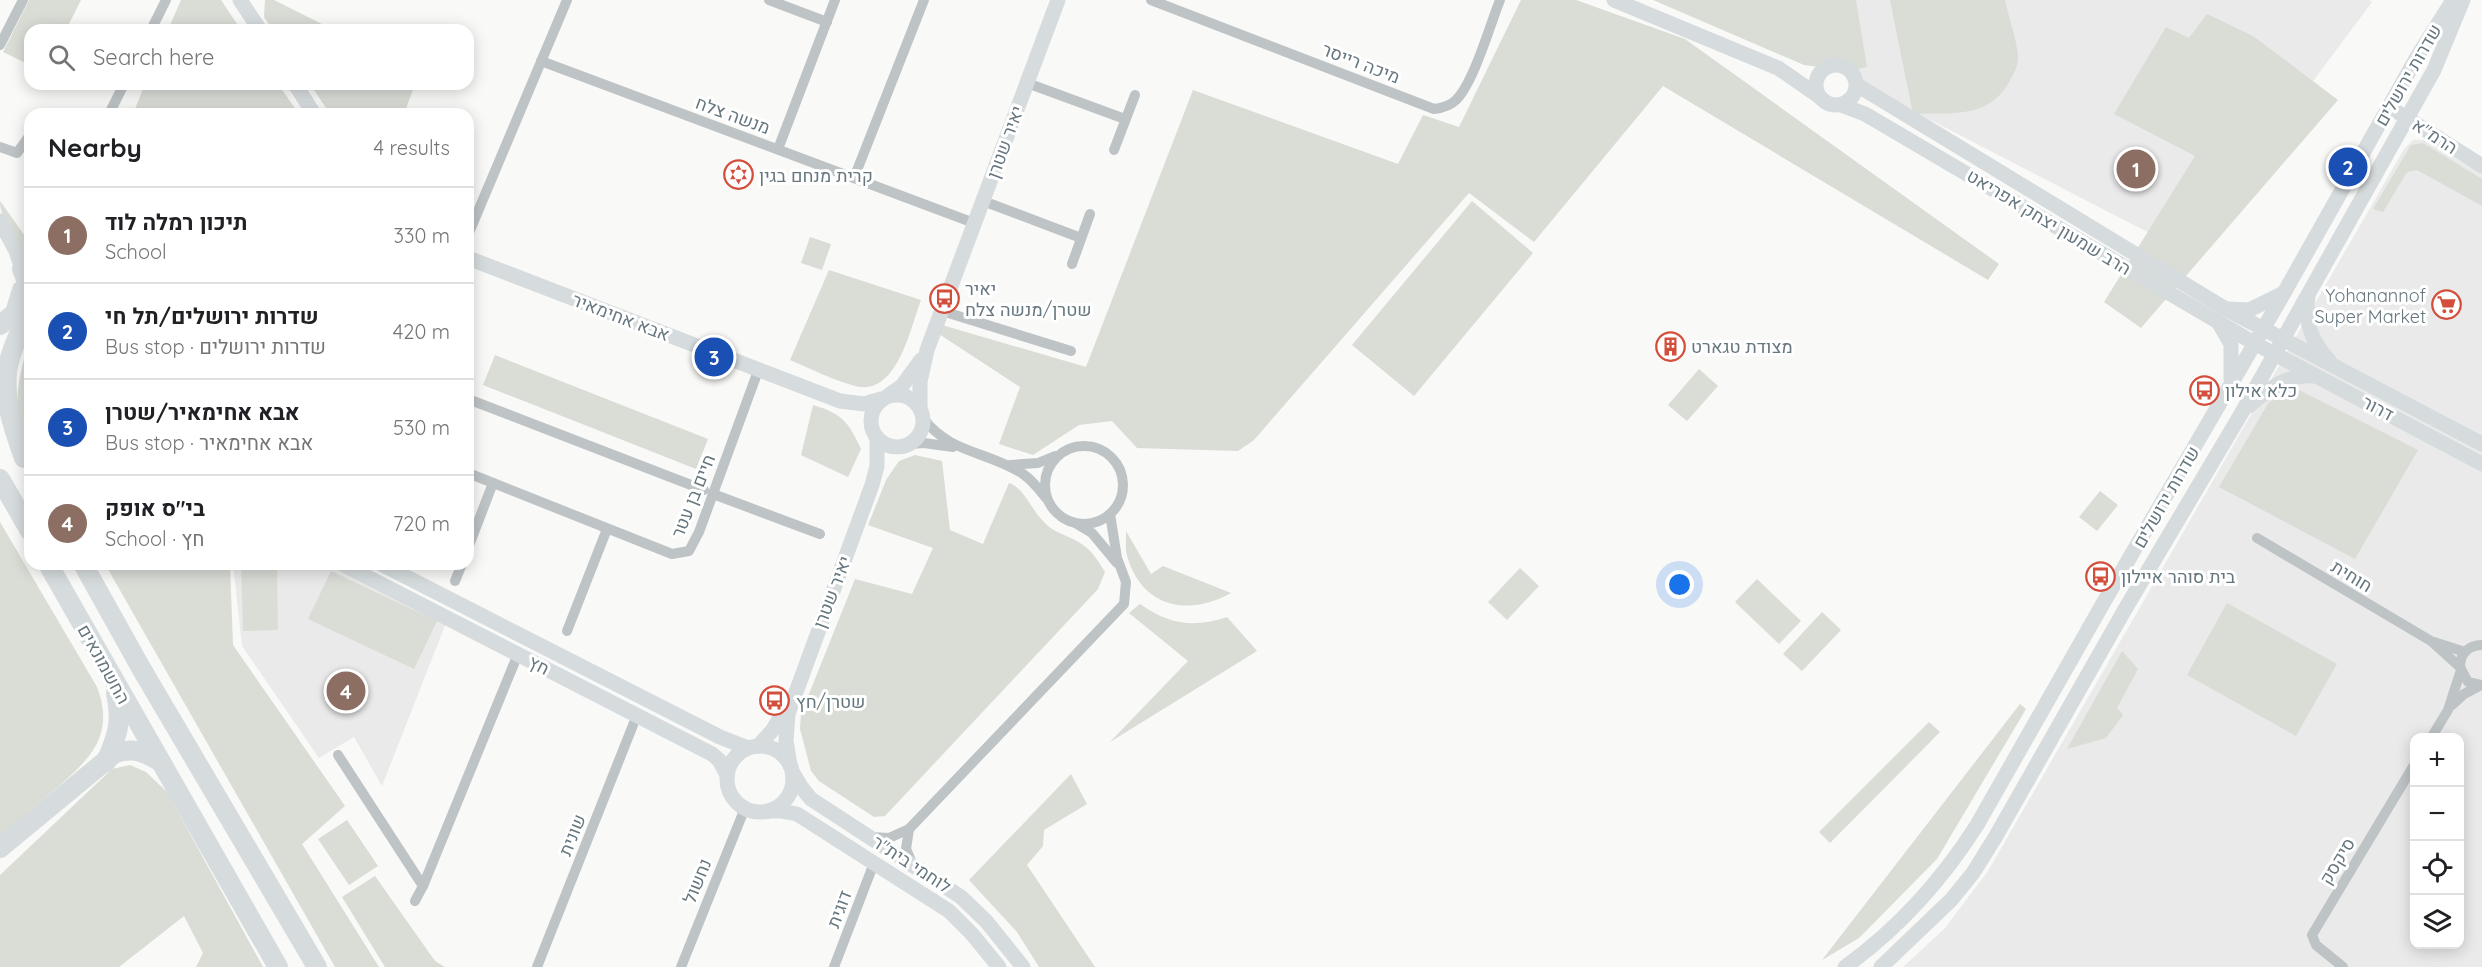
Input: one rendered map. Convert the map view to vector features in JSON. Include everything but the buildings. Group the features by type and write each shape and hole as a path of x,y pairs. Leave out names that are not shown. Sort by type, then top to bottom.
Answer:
{"highway":[{"path":"0,325 15,313 18,306 22,288 22,269"},
{"path":"22,269 24,274"},
{"path":"24,325 9,361 6,385 11,421 24,456"},
{"path":"0,424 24,460"},
{"path":"0,479 24,521"},
{"name":"החשמונאים","path":"51,570 278,967"},
{"name":"החשמונאים","path":"87,570 188,748 317,967"},
{"path":"106,762 119,731 120,711 114,683"},
{"path":"0,848 115,753 138,750 161,762"}],"street":[{"path":"0,45 23,0"},
{"path":"154,24 166,0"},
{"path":"240,0 256,24"},
{"path":"249,0 258,24"},
{"path":"474,222 567,0"},
{"path":"769,0 827,22"},
{"path":"777,149 835,0"},
{"path":"854,178 924,0"},
{"name":"יאיר שטרן","path":"922,414 920,382 927,350 1058,0"},
{"name":"מיכה רייסר","path":"1151,0 1434,109 1445,107 1455,101 1466,87 1500,0"},
{"path":"1614,0 1778,68 1829,104 1841,105 1852,98 1857,86 1853,72 1842,65 1828,67 1818,75 1816,84 1820,97"},
{"name":"שדרות ירושלים","path":"1845,967 1912,909 1955,861 2284,293 2389,106 2453,0"},
{"name":"שדרות ירושלים","path":"1881,967 1944,909 1973,873 2021,794 2124,611 2241,414 2407,118 2444,49 2463,0"},
{"name":"מנשה צלח","path":"541,61 974,223"},
{"path":"1778,68 1818,75"},
{"name":"יאיר שטרן","path":"1027,83 1125,119"},
{"name":"הרב שמעון יצחק אפריאט","path":"1857,86 2220,314 2254,344 2274,354"},
{"path":"112,108 121,90"},
{"path":"298,90 310,108"},
{"path":"1114,150 1135,94"},
{"name":"הרב שמעון יצחק אפריאט","path":"1841,105 1864,114 2220,314 2283,340"},
{"name":"הרמ\"א","path":"2389,106 2482,166"},
{"path":"0,147 17,153 24,143"},
{"name":"יאיר שטרן","path":"983,201 1081,238"},
{"path":"1072,264 1090,214"},
{"path":"0,221 16,251 22,269"},
{"name":"אבא אחימאיר","path":"474,260 840,401 864,404 885,397"},
{"path":"2230,384 2233,367 2231,344 2220,314 2249,310 2284,293"},
{"path":"2308,295 2307,315 2310,331 2320,350 2335,366"},
{"path":"942,311 1071,351"},
{"name":"דרור","path":"2283,340 2482,444"},
{"name":"יאיר שטרן","path":"885,397 910,377 927,350"},
{"name":"דרור","path":"2274,354 2482,464"},
{"name":"חיים בן עטר","path":"474,475 672,554 689,551 695,544 709,492 759,371"},
{"path":"2241,414 2260,396 2284,381 2300,376 2318,376"},
{"path":"959,448 932,430 916,403 904,395 885,397 873,409 874,433 886,445 924,443 959,448 1006,465 1032,481 1053,510 1063,519 1092,533 1122,570"},
{"name":"חיים בן עטר","path":"474,401 709,492"},
{"name":"אבא אחימאיר","path":"840,401 858,414 874,433"},
{"path":"906,445 920,433 922,414"},
{"name":"יאיר שטרן","path":"792,769 786,728 792,699 872,485 877,466 874,433"},
{"name":"יאיר שטרן","path":"872,485 889,460 906,445"},
{"path":"1006,465 1038,463 1073,446 1083,445 1101,449 1115,460 1123,480 1120,502 1110,514 1095,523 1077,524"},
{"path":"1046,498 1044,478 1047,469 1059,454"},
{"path":"474,532 493,483"},
{"path":"709,492 820,534"},
{"path":"870,837 889,838 909,829 1124,604 1126,582 1117,558 1110,514"},
{"path":"567,631 608,529"},
{"name":"חוחית","path":"2257,538 2431,641 2460,669 2468,682 2482,685"},
{"name":"חץ","path":"354,570 712,754 719,760 727,775"},
{"name":"חץ","path":"393,570 720,738 753,747"},
{"path":"455,581 460,570"},
{"path":"2448,710 2462,656 2482,638"},
{"name":"חוחית","path":"2431,641 2473,648"},
{"path":"415,901 518,654"},
{"path":"2434,733 2448,710 2464,694 2482,685"},
{"name":"יאיר שטרן","path":"753,747 772,731 792,699"},
{"name":"שונית","path":"537,967 637,715"},
{"path":"753,747 777,750 792,769 790,793 777,807 756,812 745,808 730,794 727,775 734,758 753,747"},
{"path":"338,755 423,886"},
{"name":"לוחמי בית\"ר","path":"792,769 811,799 962,897 986,921 1023,967"},
{"name":"סיקסק","path":"2343,967 2316,945 2312,935 2410,773"},
{"name":"נחשול","path":"681,967 745,808"},
{"name":"לוחמי בית\"ר","path":"767,811 797,814 949,911 972,934 997,966"},
{"path":"909,829 906,849 912,863"},
{"name":"דוגית","path":"834,967 874,862"},
{"path":"997,966 1013,954"}],"shaded area":[{"path":"29,0 81,0 69,24 24,24 24,62 3,52"},
{"path":"181,0 221,0 237,24 171,24"},
{"path":"265,0 274,0 322,24 269,24 264,17"},
{"path":"1521,0 1576,0 1685,39 1999,264 1988,280 1663,86 1534,242 1469,193 1254,440 1238,451 1137,448 1112,421 1079,425 1033,455 999,444 1020,387 939,334 942,325 1086,367 1193,90 1398,164 1423,115 1459,127"},
{"path":"1653,0 1856,0 1867,67 1857,69 1838,60 1819,67 1804,65"},
{"path":"1839,0 2369,0 2372,2 2186,252 1863,85 1854,66"},
{"path":"1890,0 2005,0 2015,36 2018,58 2013,75 1999,96 1989,104 1966,112 1913,114"},
{"path":"2207,14 2253,36 2338,100 2141,328 2104,302 2195,156 2114,114 2166,27 2189,38"},
{"path":"143,90 282,90 295,108 135,108"},
{"path":"314,90 413,90 406,108 326,108"},
{"path":"2413,140 2424,140 2482,174 2482,967 1903,967 1945,928 1988,871 2404,149"},
{"path":"2423,143 2482,179 2482,206 2417,170 2407,172 2383,212 2373,209 2411,145"},
{"path":"0,201 24,235 24,252 7,225"},
{"path":"1472,201 1533,253 1414,396 1352,345"},
{"path":"810,237 831,244 822,270 801,263"},
{"path":"829,270 921,300 900,358 881,381 869,387 847,384 790,360"},
{"path":"495,355 708,439 696,469 483,385"},
{"path":"24,362 24,429 19,419 17,399"},
{"path":"1699,369 1718,386 1687,421 1668,405"},
{"path":"2299,390 2418,450 2355,559 2219,487 2269,402"},
{"path":"813,405 843,420 861,449 848,477 801,455"},
{"path":"915,455 942,461 950,530 983,544 1009,483 1019,490 1047,525 1088,549 1105,572 1098,589 885,816 874,817 819,781 811,771 800,729 801,714 855,579 912,594 933,548 868,525 886,480 899,461"},
{"path":"2100,491 2118,505 2097,531 2079,517"},
{"path":"0,522 24,563 24,570 28,570 97,687 103,720 101,734 87,758 66,780 0,836"},
{"path":"1126,531 1151,574 1163,566 1231,593 1215,600 1185,606 1157,598 1145,589 1135,576 1127,556"},
{"path":"1520,568 1539,586 1507,620 1488,602"},
{"path":"108,570 230,570 233,645 345,806 302,844 379,967 335,967"},
{"path":"234,570 336,570 446,623 382,786 354,737 319,758 242,646"},
{"path":"241,570 277,570 278,630 243,631"},
{"path":"331,571 437,621 414,669 308,619"},
{"path":"1757,579 1801,621 1779,644 1735,602"},
{"path":"2227,603 2337,664 2296,736 2187,675"},
{"path":"1140,604 1162,616 1182,623 1204,623 1227,617 1257,651 1110,742 1188,661 1129,613"},
{"path":"1822,612 1841,630 1802,671 1783,654"},
{"path":"2122,651 2138,669 2117,708 2123,715 2106,738 2067,749"},
{"path":"2020,704 2026,709 1937,859 1859,938 1822,960"},
{"path":"1929,722 1940,732 1830,843 1819,832"},
{"path":"130,765 146,772 167,792 263,967 196,967 203,953 184,916 119,967 0,967 0,875 112,769"},
{"path":"1071,774 1087,804 1044,830 1043,846 1027,865 1095,967 1039,967 1017,932 969,880"},
{"path":"347,820 378,866 349,885 318,839"},
{"path":"375,876 435,961 445,967 385,967 342,897"}],"place":[{"name":"שדרות ירושלים/תל חי","path":"2348,167"},
{"name":"תיכון רמלה לוד","path":"2136,169"},
{"name":"קרית מנחם בגין","path":"738,175"},
{"name":"יאיר שטרן/מנשה צלח","path":"944,298"},
{"name":"Yohanannof Super Market","path":"2447,305"},
{"name":"מצודת טגארט","path":"1670,346"},
{"name":"אבא אחימאיר/שטרן","path":"714,357"},
{"name":"כלא אילון","path":"2204,390"},
{"name":"בית סוהר איילון","path":"2100,576"},
{"name":"בי\"ס אופק","path":"346,691"},
{"name":"שטרן/חץ","path":"775,701"}]}
